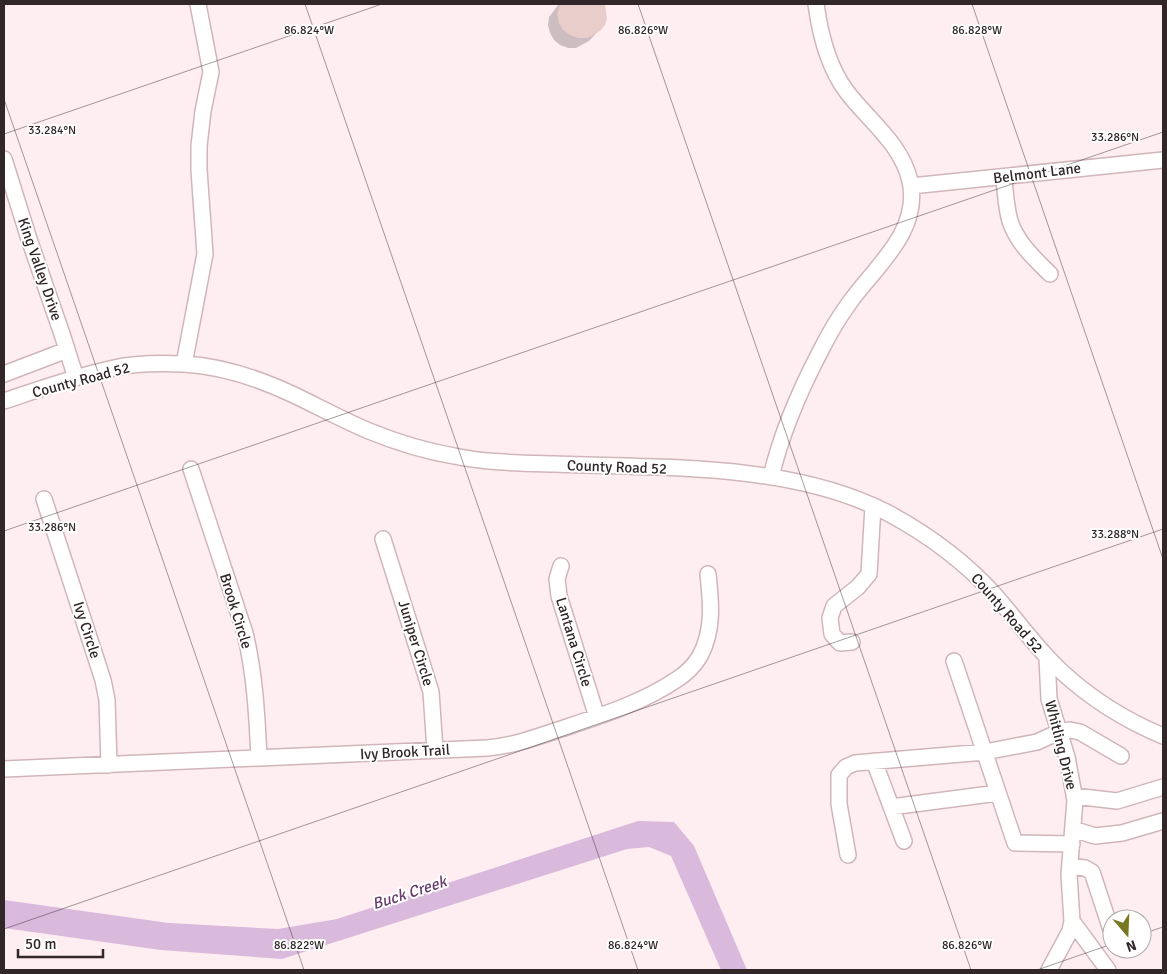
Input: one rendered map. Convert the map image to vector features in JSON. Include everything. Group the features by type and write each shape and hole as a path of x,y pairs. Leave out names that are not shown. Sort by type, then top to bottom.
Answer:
{"street":[{"path":"184,364 205,254 199,178 199,146 203,111 211,72 198,4"},
{"path":"771,477 775,458 820,350 850,301 897,243 906,224 911,186 906,168 896,148 846,91 833,70 826,52 816,4"},
{"name":"King Valley Drive","path":"4,160 76,378"},
{"name":"Belmont Lane","path":"911,186 1163,160"},
{"path":"1004,177 1010,220 1015,232 1032,256 1050,274"},
{"path":"4,374 67,350"},
{"name":"County Road 52","path":"4,401 76,378 122,367 184,364 248,377 289,393 368,430 420,448 459,457 512,462 684,469 771,477 823,488 856,498 916,529 970,570 993,593 1046,658 1063,674 1126,718 1163,736"},
{"name":"Brook Circle","path":"191,469 245,634 250,655 257,711 259,758"},
{"name":"Ivy Circle","path":"44,499 103,680 107,700 109,765"},
{"path":"852,642 840,642 832,634 830,618 834,606 869,574 873,506"},
{"name":"Juniper Circle","path":"382,539 431,692 435,750"},
{"name":"Lantana Circle","path":"561,566 557,579 559,596 597,717"},
{"name":"Ivy Brook Trail","path":"4,769 499,747 534,738 597,717 659,690 675,681 693,666 706,642 709,629 711,615 708,574"},
{"name":"Whitling Drive","path":"1046,658 1049,699 1073,783 1074,796 1068,888 1072,922"},
{"path":"954,661 1015,843 1122,834 1163,821"},
{"path":"848,855 839,804 839,775 846,767 855,763 984,752 1037,742 1059,732 1070,730 1080,732 1121,756"},
{"path":"874,761 904,841"},
{"path":"1074,796 1117,801 1163,787"},
{"path":"891,807 998,793"},
{"path":"1070,866 1085,868 1092,872 1104,909"},
{"path":"1072,922 1108,970"},
{"path":"1049,970 1070,931 1072,922"},
{"path":"1094,952 1102,946"}],"shaded area":[{"path":"638,821 674,822 694,846 747,970 721,970 671,856 649,847 627,849 282,959 161,950 4,928 4,900 169,923 278,929 337,919"}],"building":[{"path":"560,4 605,4 607,18 605,25 600,31 587,38 578,38 570,35 563,30 559,23 557,14"}],"water label":[{"name":"Buck Creek","path":"409,892"}]}
